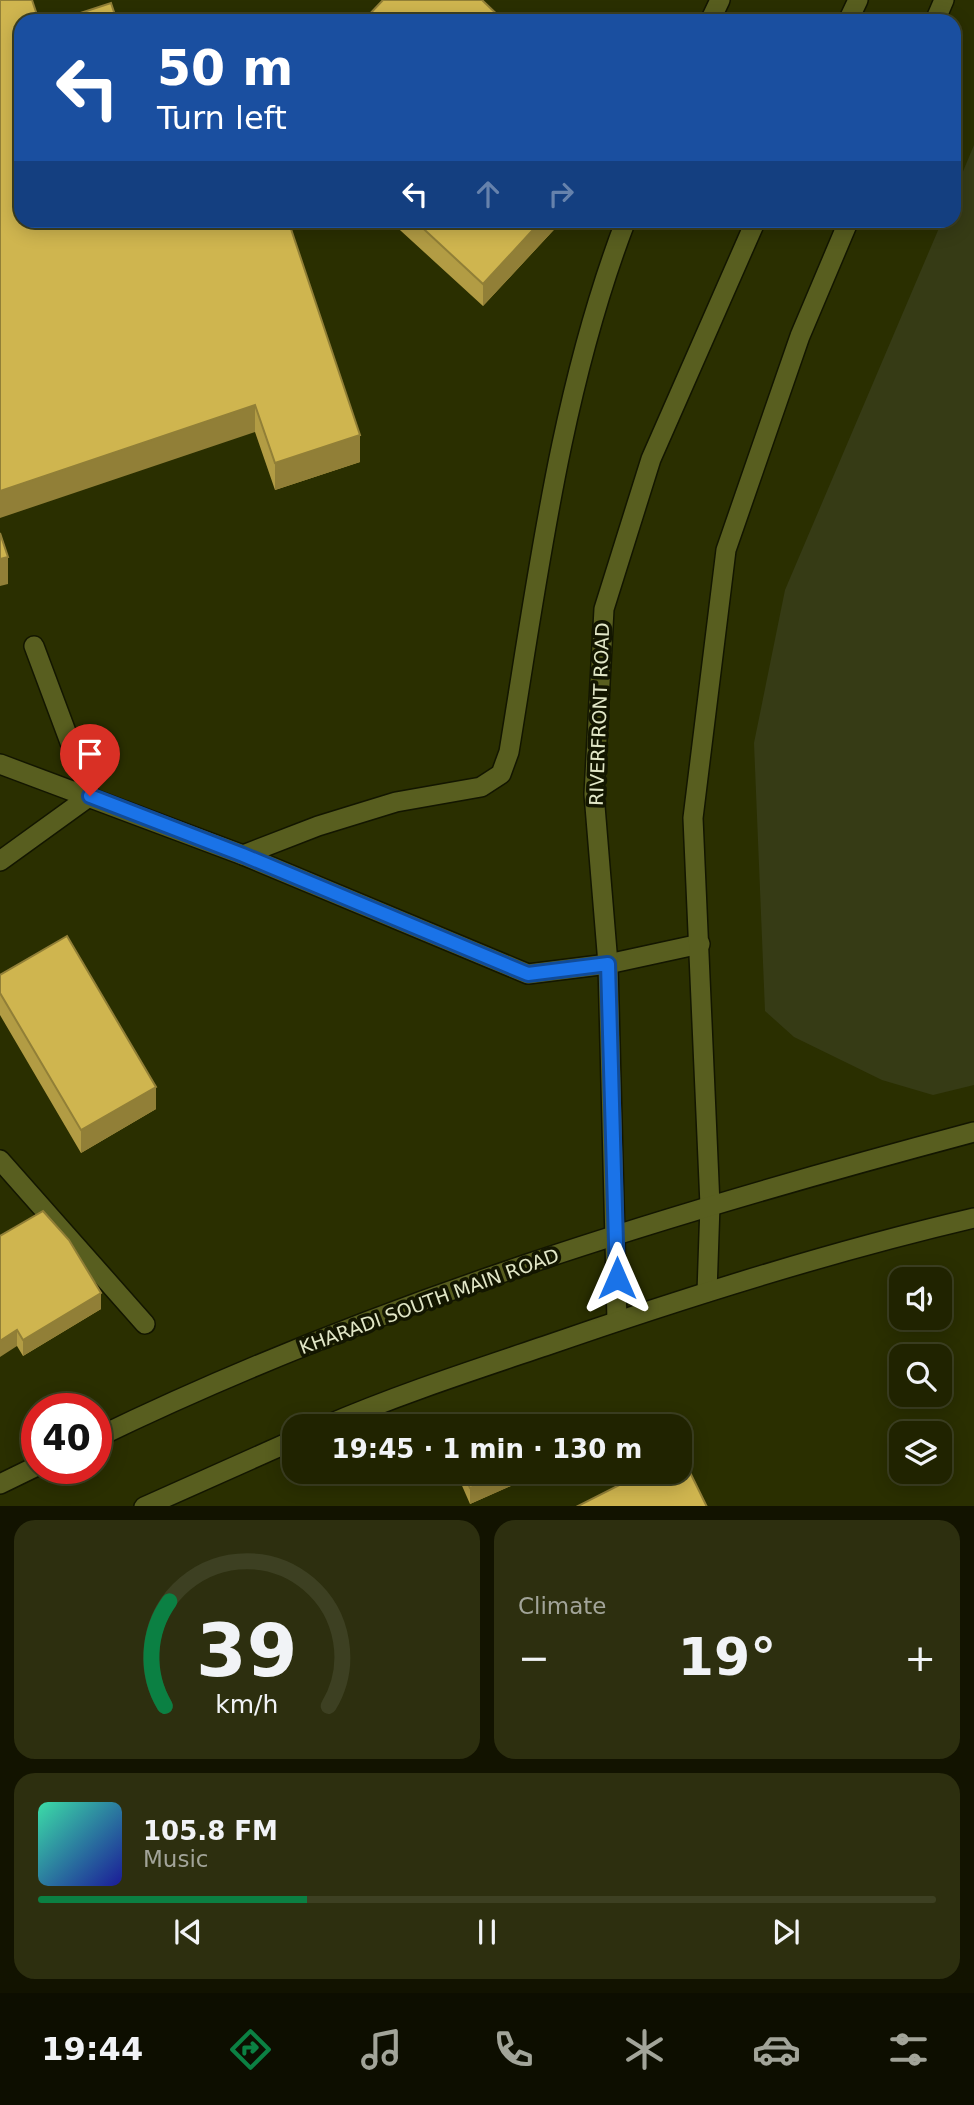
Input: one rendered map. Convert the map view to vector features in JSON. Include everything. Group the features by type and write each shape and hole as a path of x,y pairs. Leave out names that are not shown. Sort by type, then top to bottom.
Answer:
{"street":[{"path":"243,855 318,825 396,802 481,788 501,774 509,752 555,478 576,379 623,228"},
{"name":"RIVERFRONT ROAD","path":"617,1321 617,1234 608,964 594,794 604,609 651,459 752,228"},
{"path":"707,1292 710,1205 693,818 726,550 800,336 846,228"},
{"path":"34,646 90,796"},
{"path":"0,764 243,855 528,974 608,964 700,944"},
{"path":"0,861 90,796"},
{"name":"KHARADI SOUTH MAIN ROAD","path":"112,1431 351,1325 710,1205 798,1178 974,1132"},
{"path":"0,1160 145,1324"},
{"path":"354,1414 381,1402 707,1292 859,1246 974,1218"},
{"path":"146,1506 282,1445"},
{"path":"0,1484 21,1474"}],"shaded area":[{"path":"974,145 974,1085 933,1095 882,1080 794,1037 765,1011 754,743 785,590 939,228 961,228 961,176"}],"building":[{"path":"0,0 32,0 37,14 14,14 14,228 291,228 360,435 275,463 255,405 0,491"},
{"path":"383,0 482,0 497,14 370,14"},
{"path":"111,3 115,14 77,14"},
{"path":"423,228 535,228 483,284"},
{"path":"0,533 8,557 0,559"},
{"path":"67,936 156,1087 81,1130 0,993 0,975"},
{"path":"43,1211 69,1240 101,1293 23,1340 17,1330 0,1341 0,1236"},
{"path":"692,1476 707,1506 578,1506 621,1484 692,1484"}],"route":[{"path":"90,796 243,855 528,974 608,964 617,1278"}]}
